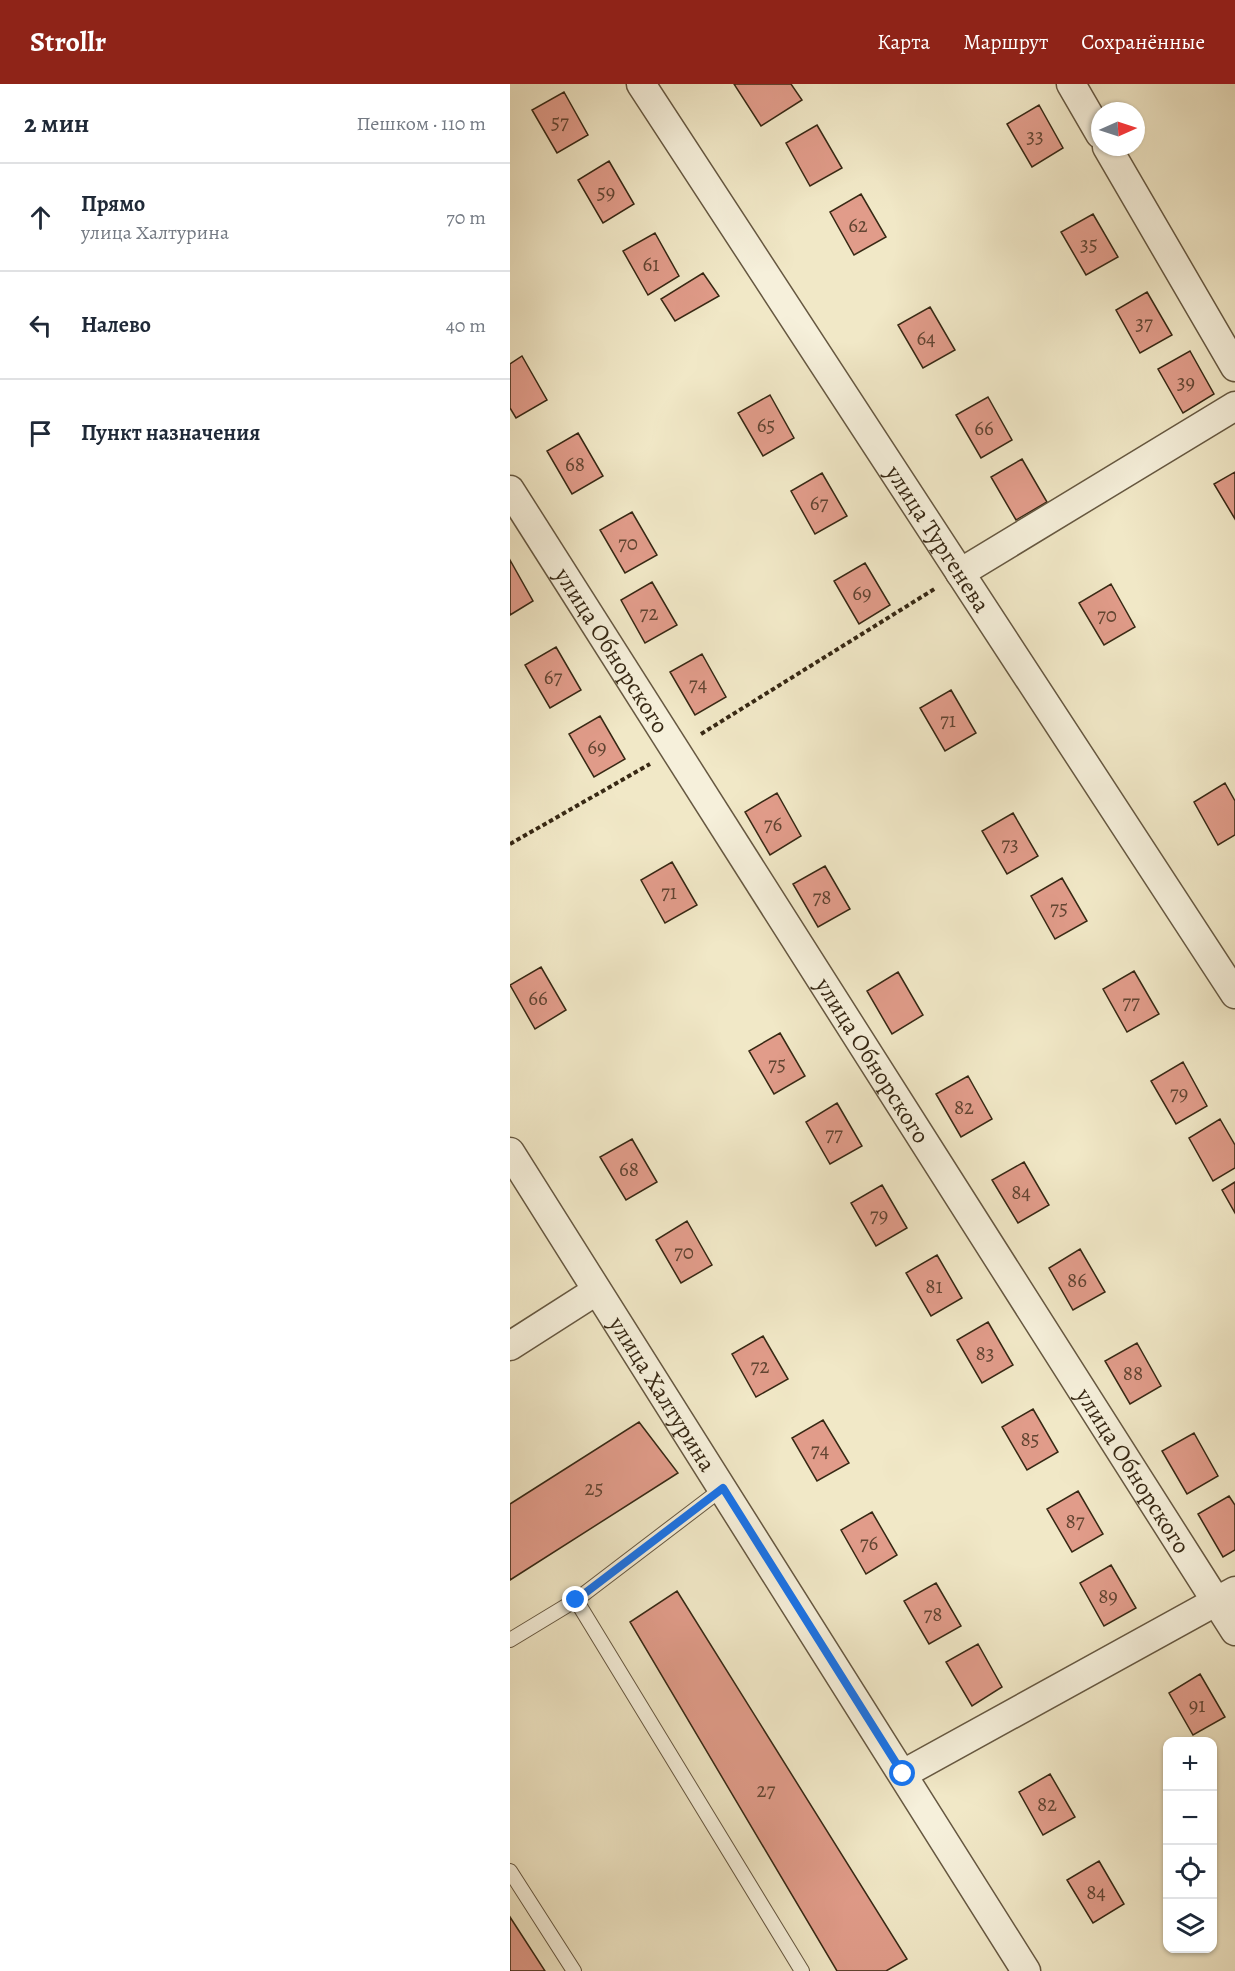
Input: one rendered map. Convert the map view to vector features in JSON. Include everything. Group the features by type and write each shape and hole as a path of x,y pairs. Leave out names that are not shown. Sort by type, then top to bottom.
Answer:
{"street":[{"name":"улица Тургенева","path":"641,84 1235,994"},
{"path":"1071,84 1091,118"},
{"path":"1112,156 1235,366"},
{"path":"960,573 1235,406"},
{"name":"улица Обнорского","path":"510,490 674,751 1226,1597 1235,1631"},
{"name":"улица Халтурина","path":"510,1152 1026,1971"},
{"path":"510,1346 596,1291"},
{"path":"903,1774 1226,1597"}],"lane":[{"path":"510,1640 576,1600 723,1488"},
{"path":"576,1600 802,1971"},
{"path":"510,1870 574,1971"}],"path":[{"path":"510,844 674,751 960,573"}],"building":[{"path":"734,84 791,84 802,100 761,126"},
{"path":"564,92 588,135 557,153 532,110"},
{"path":"1039,105 1063,148 1032,167 1007,124"},
{"path":"817,125 842,168 810,186 786,143"},
{"path":"609,161 634,204 603,223 578,180"},
{"path":"861,194 886,237 854,255 830,212"},
{"path":"1093,214 1118,257 1086,275 1061,232"},
{"path":"655,233 679,276 648,295 623,251"},
{"path":"703,273 719,296 675,321 661,299"},
{"path":"1147,292 1172,335 1140,353 1116,310"},
{"path":"930,307 955,350 923,368 898,325"},
{"path":"1190,351 1214,394 1183,413 1158,369"},
{"path":"522,356 547,400 516,418 510,408 510,364"},
{"path":"770,395 794,438 763,456 738,413"},
{"path":"988,397 1012,440 981,458 956,415"},
{"path":"578,433 603,476 572,494 547,451"},
{"path":"1022,459 1047,502 1016,520 991,477"},
{"path":"1235,472 1235,519 1214,484"},
{"path":"822,473 847,516 815,534 791,491"},
{"path":"632,512 657,555 625,573 600,530"},
{"path":"510,560 533,601 510,615"},
{"path":"865,563 890,605 859,624 834,581"},
{"path":"652,582 677,625 645,643 621,600"},
{"path":"1111,584 1135,627 1104,645 1079,603"},
{"path":"556,647 581,690 550,708 525,665"},
{"path":"702,654 726,697 695,715 670,672"},
{"path":"951,690 976,733 945,751 920,708"},
{"path":"600,716 625,759 594,777 569,734"},
{"path":"1225,783 1235,801 1235,835 1218,845 1194,802"},
{"path":"777,793 801,836 770,855 745,812"},
{"path":"1013,813 1038,856 1007,874 982,831"},
{"path":"672,862 697,905 665,923 641,880"},
{"path":"825,866 850,909 818,927 793,884"},
{"path":"1062,878 1087,921 1055,939 1031,896"},
{"path":"541,967 566,1010 535,1029 510,985"},
{"path":"1134,971 1159,1014 1127,1032 1103,989"},
{"path":"898,972 923,1015 892,1034 867,991"},
{"path":"780,1033 805,1076 774,1094 749,1051"},
{"path":"1183,1062 1207,1106 1176,1124 1151,1081"},
{"path":"968,1076 992,1119 961,1137 936,1094"},
{"path":"837,1103 862,1146 830,1164 806,1122"},
{"path":"1220,1119 1235,1145 1235,1168 1213,1181 1189,1138"},
{"path":"632,1139 657,1182 626,1200 600,1157"},
{"path":"1024,1162 1049,1205 1018,1223 992,1180"},
{"path":"1235,1182 1235,1213 1222,1190"},
{"path":"882,1185 907,1228 876,1246 851,1203"},
{"path":"687,1221 712,1265 681,1283 656,1240"},
{"path":"1080,1249 1105,1292 1073,1310 1049,1268"},
{"path":"937,1255 962,1298 931,1316 906,1273"},
{"path":"988,1322 1013,1365 982,1383 957,1340"},
{"path":"763,1336 788,1379 756,1397 732,1354"},
{"path":"1137,1343 1161,1386 1130,1404 1105,1361"},
{"path":"1033,1409 1058,1452 1027,1470 1002,1427"},
{"path":"823,1420 849,1463 817,1481 792,1438"},
{"path":"639,1422 678,1473 510,1580 510,1504"},
{"path":"1194,1433 1218,1476 1187,1494 1162,1451"},
{"path":"1078,1491 1103,1534 1072,1552 1047,1509"},
{"path":"1229,1496 1235,1505 1235,1550 1223,1557 1198,1514"},
{"path":"872,1512 897,1555 866,1574 841,1530"},
{"path":"1111,1565 1136,1608 1104,1626 1080,1583"},
{"path":"936,1583 961,1626 929,1644 904,1601"},
{"path":"677,1591 907,1959 886,1971 837,1971 630,1622"},
{"path":"978,1644 1002,1687 972,1706 946,1662"},
{"path":"1200,1674 1225,1717 1193,1735 1169,1693"},
{"path":"1050,1774 1075,1817 1043,1835 1019,1792"},
{"path":"1099,1861 1124,1904 1093,1923 1067,1880"},
{"path":"510,1917 545,1971 510,1971"}],"route":[{"path":"576,1600 723,1488 903,1774"}]}
